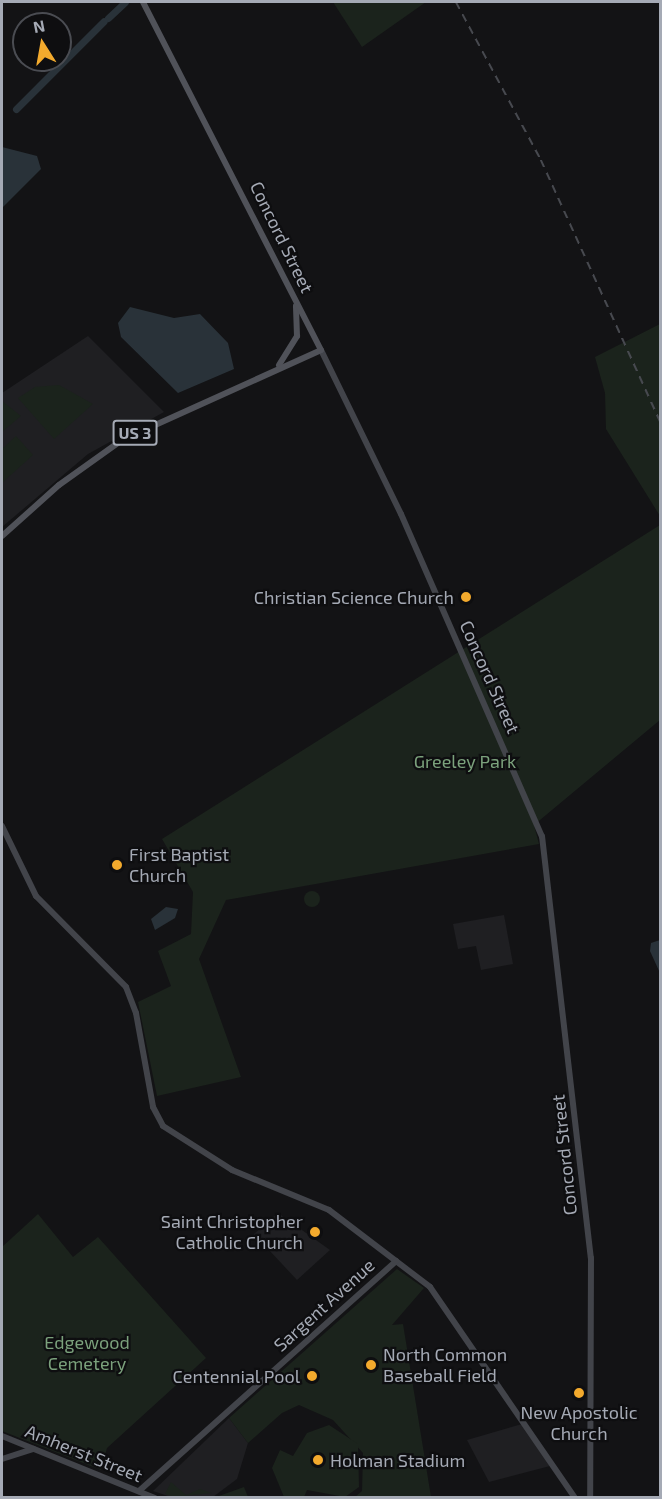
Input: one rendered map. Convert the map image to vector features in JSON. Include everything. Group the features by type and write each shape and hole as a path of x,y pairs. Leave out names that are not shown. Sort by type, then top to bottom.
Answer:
{"main road":[{"name":"Concord Street","path":"143,2 321,350 406,525 542,836 591,1258 590,1497"},
{"path":"273,370 295,342 295,300"},
{"name":"US 3","path":"2,536 107,449 273,370 321,350"},
{"path":"2,826 36,896 129,994 153,1107 163,1126 232,1170 329,1210 435,1293 575,1497"},
{"name":"Sargent Avenue","path":"139,1491 396,1261"},
{"name":"Amherst Street","path":"2,1436 155,1497"},
{"path":"2,1459 33,1449"}],"shaded area":[{"path":"2,147 37,156 41,169 2,208"},
{"path":"130,307 174,318 200,314 228,343 234,369 178,393 121,337 118,323"},
{"path":"88,336 164,412 88,454 2,527 2,393"},
{"path":"166,907 178,909 175,918 155,930 151,919"},
{"path":"504,915 513,964 481,970 476,946 458,949 453,924"},
{"path":"660,940 660,973 650,951 651,943"},
{"path":"278,1213 330,1250 297,1280 254,1234"},
{"path":"229,1418 248,1443 237,1479 213,1497 171,1497 153,1491"},
{"path":"522,1424 550,1466 489,1482 467,1440"}],"green space":[{"path":"333,2 426,2 362,47"},
{"path":"660,324 660,516 606,429 605,393 595,357"},
{"path":"59,385 93,404 54,439 18,398 35,387"},
{"path":"2,401 21,416 2,432"},
{"path":"16,436 33,455 2,483 2,449"},
{"name":"Greeley Park","path":"660,525 660,720 534,825 539,844 226,900 199,959 241,1077 157,1096 138,1002 171,986 158,951 191,934 193,892 162,839"},
{"path":"312,891 318,893 320,899 318,905 312,907 306,905 304,899 306,893"},
{"name":"Edgewood Cemetery","path":"38,1214 73,1257 98,1237 206,1358 107,1448 101,1470 2,1431 2,1247"},
{"path":"397,1269 424,1288 392,1325 403,1324 431,1497 355,1497 362,1491 363,1453 333,1420 299,1405 282,1413 248,1443 229,1418"},
{"name":"Holman Stadium","path":"329,1425 358,1444 359,1487 345,1497 307,1490 304,1497 284,1497 272,1468 280,1450 293,1456 307,1433"},
{"path":"171,1482 186,1495 200,1489 212,1493 174,1497 165,1494"},
{"path":"244,1487 248,1497 216,1497"}],"waterway":[{"path":"108,18 125,2"},
{"path":"16,109 104,21"}],"railway":[{"path":"456,2 541,160 660,421"}],"place":[{"name":"Christian Science Church","path":"466,597"},
{"name":"First Baptist Church","path":"117,865"},
{"name":"Saint Christopher Catholic Church","path":"315,1232"},
{"name":"North Common Baseball Field","path":"371,1365"},
{"name":"Centennial Pool","path":"312,1376"},
{"name":"New Apostolic Church","path":"579,1393"},
{"name":"Holman Stadium","path":"318,1460"}]}
